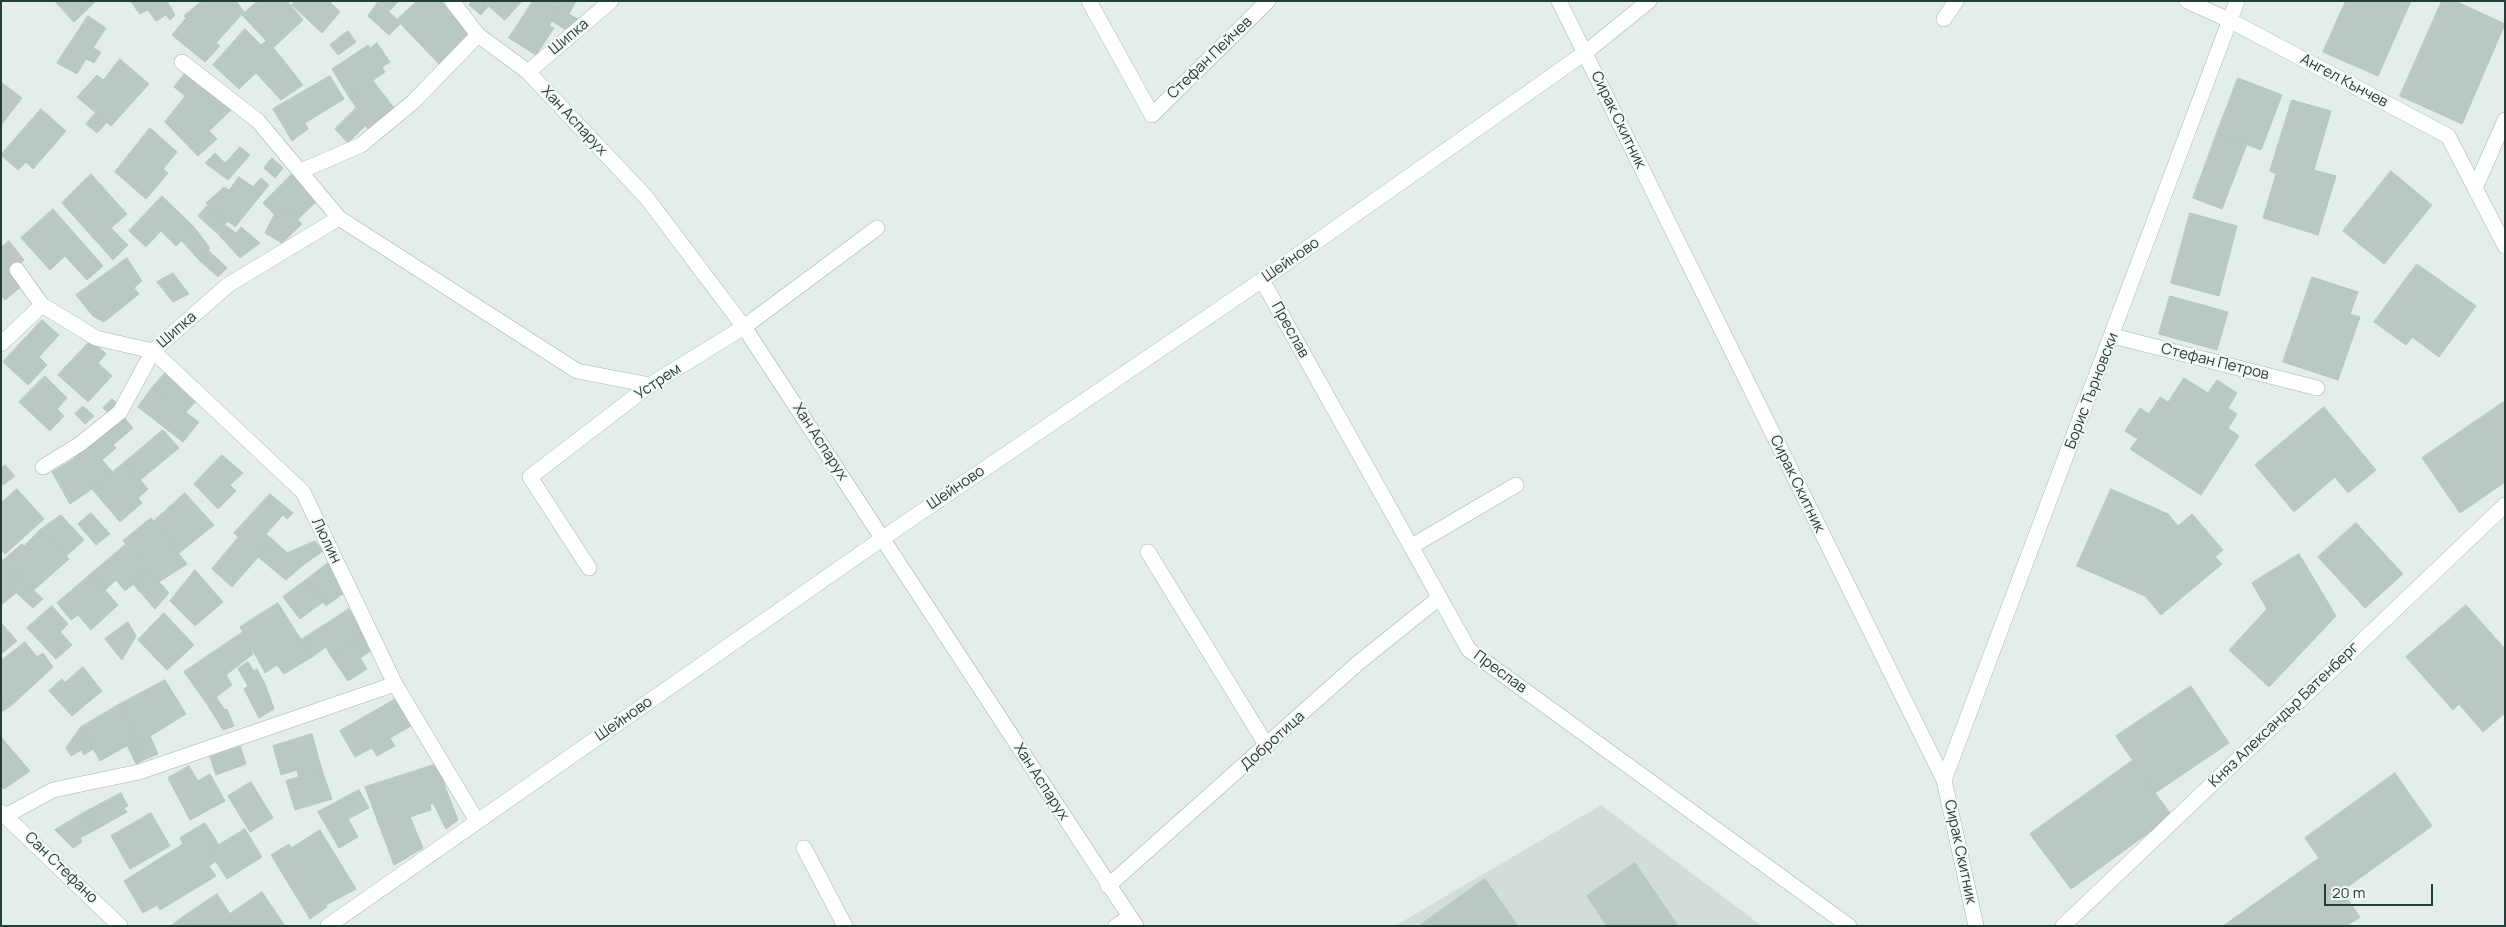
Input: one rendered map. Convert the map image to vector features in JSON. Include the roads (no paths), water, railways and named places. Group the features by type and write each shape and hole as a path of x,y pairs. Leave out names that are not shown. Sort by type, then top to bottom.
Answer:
{"street":[{"name":"Хан Аспарух","path":"452,1 478,35 528,72 646,197 744,327 1133,922"},
{"name":"Шипка","path":"528,72 611,1"},
{"name":"Стефан Пейчев","path":"1089,1 1152,115 1268,1"},
{"name":"Сирак Скитник","path":"1559,1 1586,52 1944,780 1976,926"},
{"name":"Шейново","path":"328,926 477,820 883,538 1262,280 1586,52 1649,1"},
{"path":"1944,19 1956,1"},
{"name":"Ангел Кънчев","path":"2188,1 2231,21 2448,136 2505,246"},
{"name":"Борис Търновски","path":"1944,780 2237,1"},
{"path":"301,171 361,145 413,102 478,35"},
{"path":"182,62 258,121 339,218 578,371 650,385"},
{"path":"2475,188 2505,120"},
{"name":"Шипка","path":"43,468 80,444 120,412 153,352 228,285 339,218"},
{"name":"Устрем","path":"589,568 530,477 650,385 744,327 877,228"},
{"path":"1,344 42,305 17,270"},
{"name":"Преслав","path":"1262,280 1469,650 1849,926"},
{"name":"Люлин","path":"42,305 96,338 153,352 303,492 395,684 477,820"},
{"name":"Стефан Петров","path":"2112,336 2317,388"},
{"path":"1412,546 1516,485"},
{"name":"Княз Александър Батенберг","path":"2063,926 2505,505"},
{"path":"1148,552 1267,746"},
{"name":"Добротица","path":"1108,886 1358,663 1439,598"},
{"path":"4,814 54,790 139,772 395,684"},
{"name":"Сан Стефано","path":"4,814 120,926"},
{"path":"804,848 845,926"},
{"path":"1116,926 1133,922"}]}
